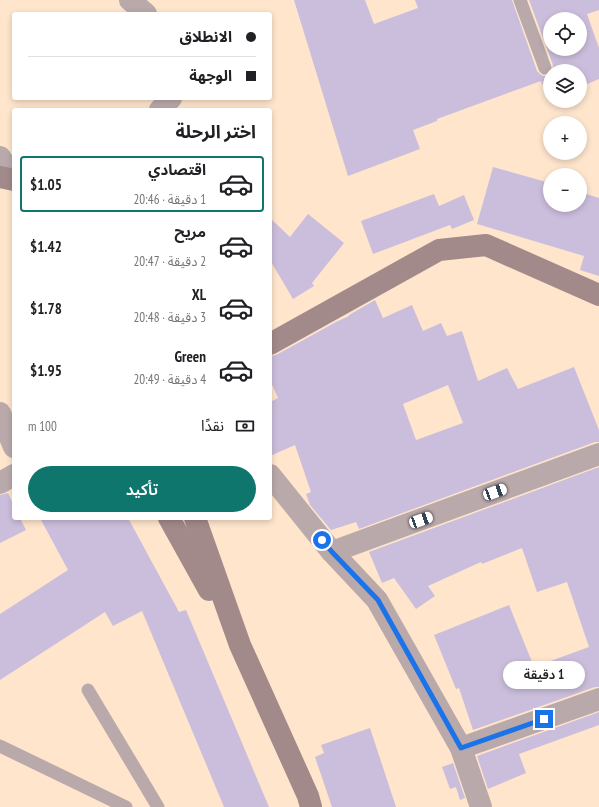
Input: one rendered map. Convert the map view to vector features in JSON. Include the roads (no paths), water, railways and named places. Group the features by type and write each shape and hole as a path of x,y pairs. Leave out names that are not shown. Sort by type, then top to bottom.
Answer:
{"main road":[{"path":"0,177 12,179"},
{"path":"272,343 440,250 486,245 599,295"},
{"path":"170,520 240,645"},
{"path":"196,520 240,645 308,796 311,807"}],"street":[{"path":"130,0 144,12"},
{"path":"162,108 169,100"},
{"path":"0,158 12,176"},
{"path":"0,414 12,442"},
{"path":"332,552 599,454"},
{"path":"0,483 12,476"},
{"path":"272,477 332,552 378,600 461,748 481,807"},
{"path":"461,748 599,699"}],"lane":[{"path":"520,0 544,64"},
{"path":"88,690 158,807"},
{"path":"0,746 126,807"}]}
